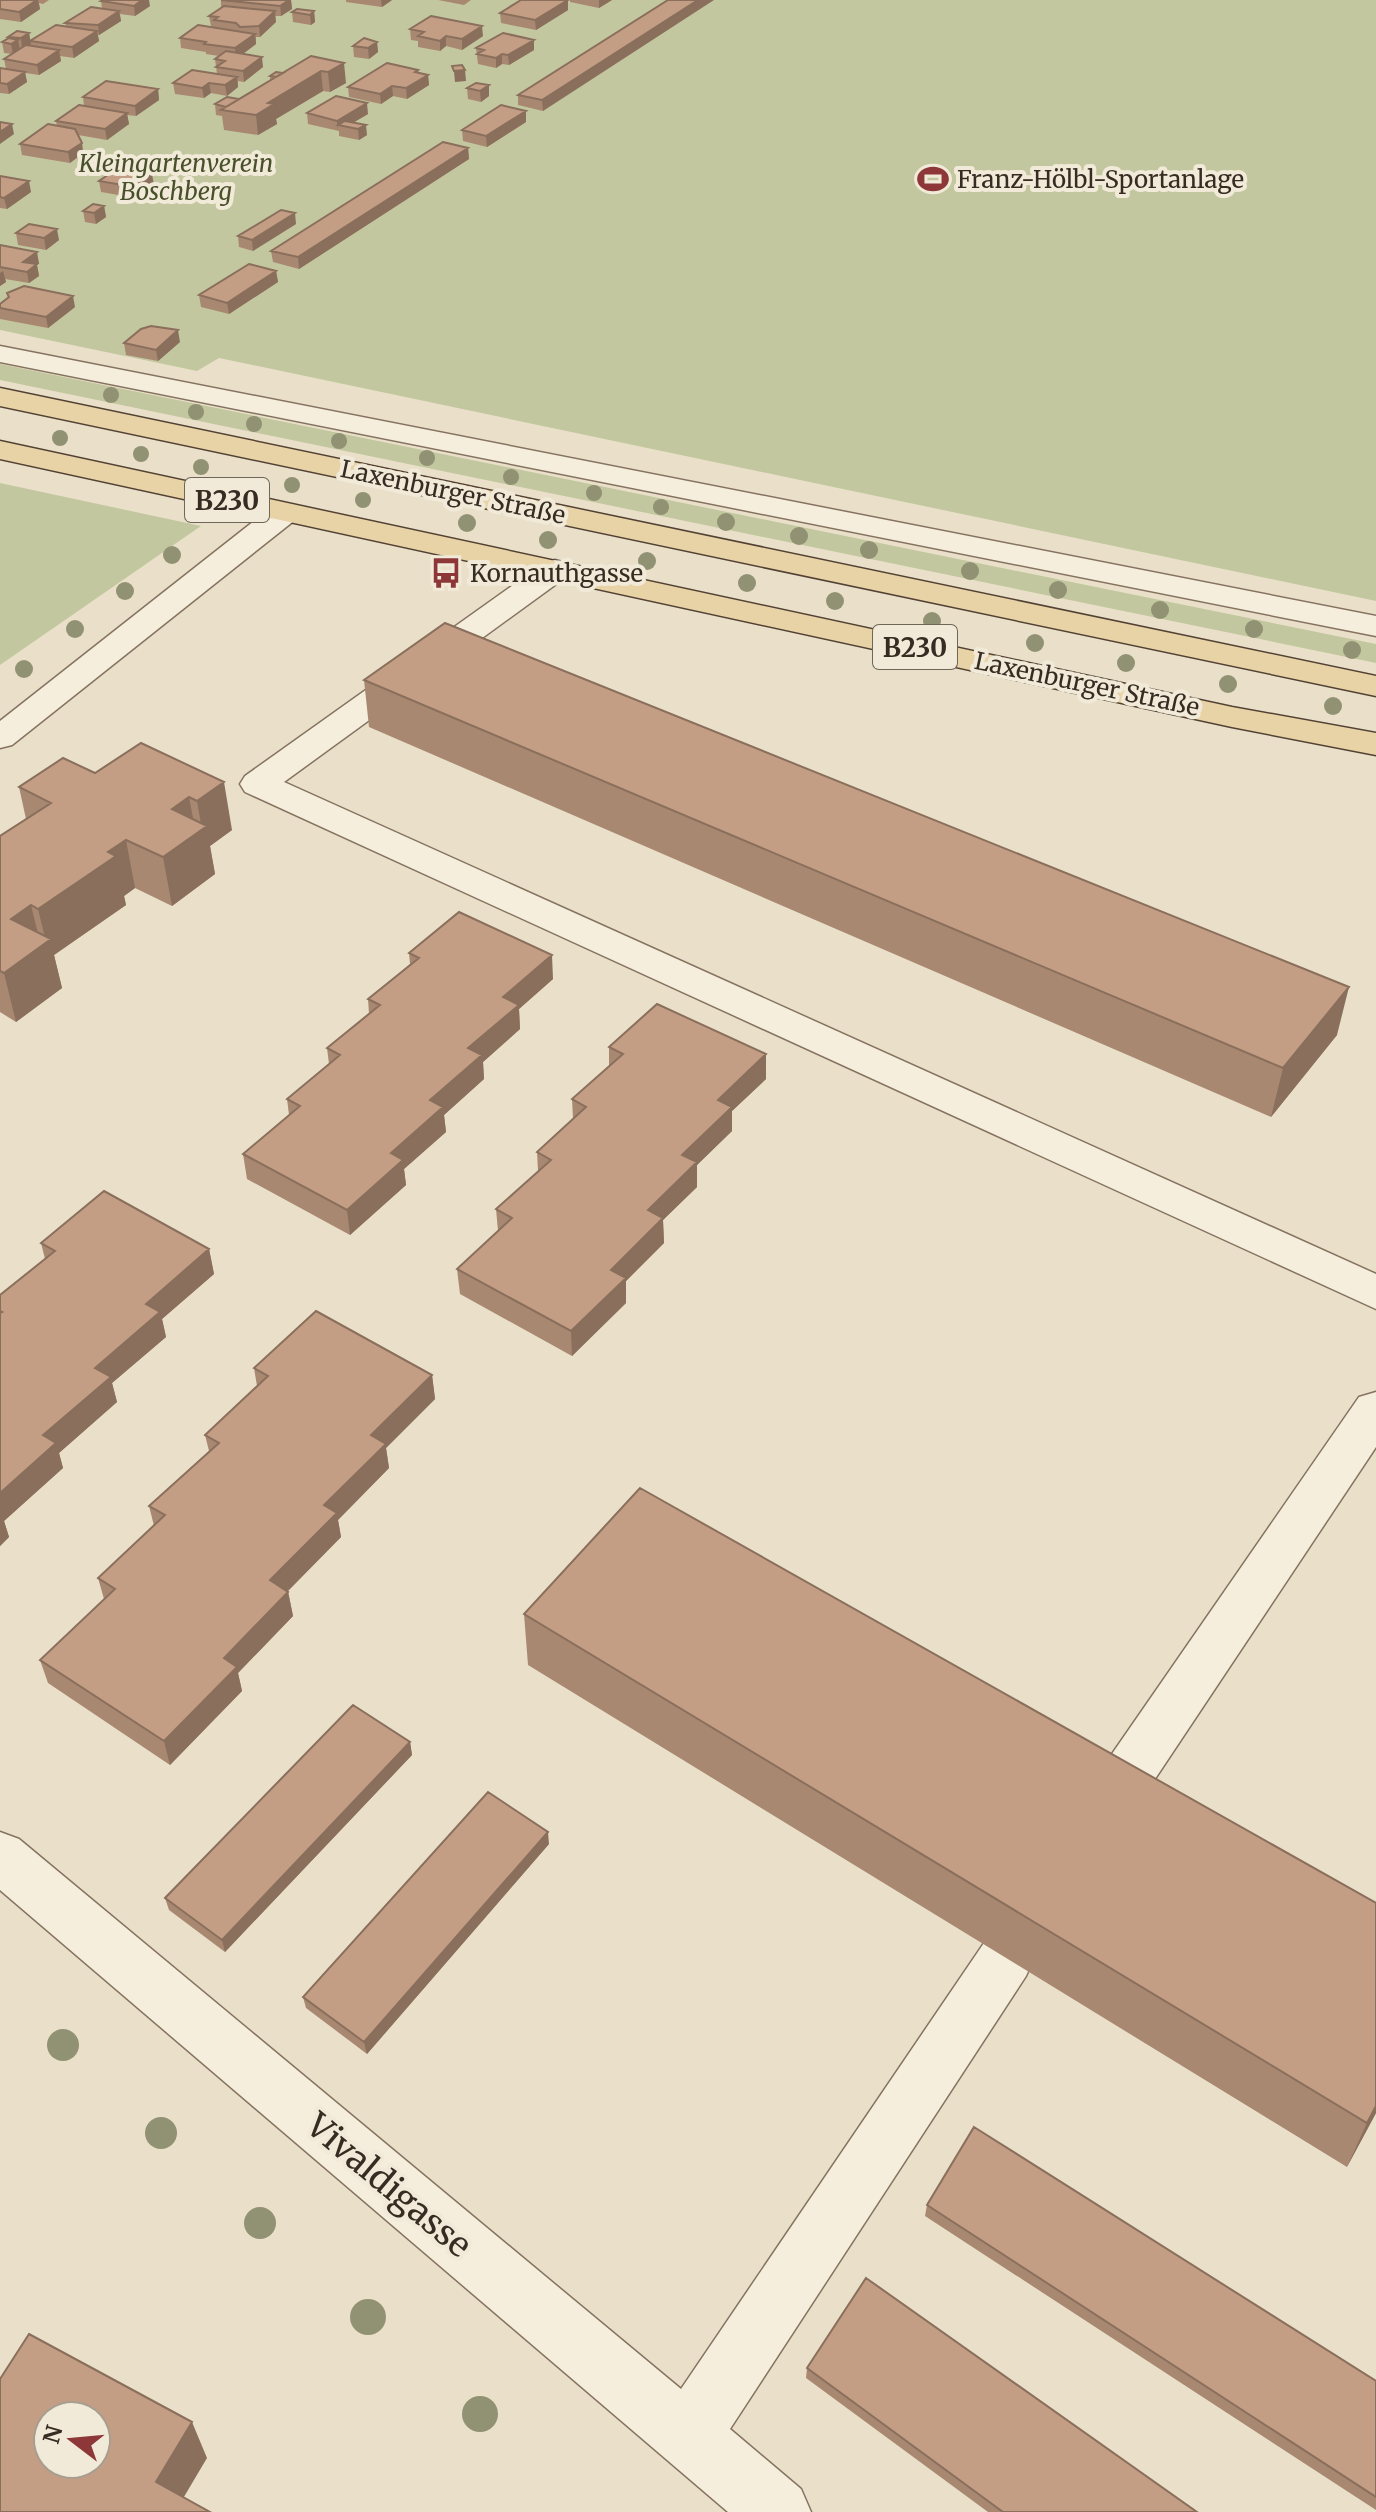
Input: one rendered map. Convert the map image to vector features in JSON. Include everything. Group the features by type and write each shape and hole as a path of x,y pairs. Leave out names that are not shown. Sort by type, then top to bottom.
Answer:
{"main road":[{"name":"Laxenburger Straße","path":"0,397 1376,686"},
{"name":"Laxenburger Straße","path":"0,450 1232,717 1376,744"}],"street":[{"name":"Laxenburger Straße","path":"0,354 1376,626"},
{"path":"0,738 284,513"},
{"path":"555,570 258,784 1376,1293"},
{"path":"1106,1807 1376,1410"},
{"name":"Vivaldigasse","path":"0,1856 778,2512"},
{"path":"688,2436 1006,1958"}],"green space":[{"name":"Franz-Hölbl-Sportanlage","path":"0,0 1376,0 1376,601 219,358 197,371 0,330"},
{"path":"0,364 1376,644 1376,663 0,380"},
{"path":"0,483 201,526 0,665"}],"building":[{"path":"0,0 37,0 19,12 0,9"},
{"path":"103,0 142,0 134,6"},
{"path":"221,0 289,0 280,6"},
{"path":"521,0 568,0 535,20 500,13"},
{"path":"668,0 698,0 542,100 518,95"},
{"path":"224,6 275,11 259,26 240,27 236,23 214,20 218,17 209,16"},
{"path":"91,7 119,11 98,25 65,23"},
{"path":"297,9 314,11 310,15 292,12"},
{"path":"431,16 482,26 462,39 446,36 440,41 418,36 424,32 410,29"},
{"path":"56,25 97,31 72,47 30,41"},
{"path":"198,25 255,34 235,48 180,38"},
{"path":"17,31 29,33 21,38 8,37"},
{"path":"503,33 534,40 508,55 502,54 496,58 477,54 484,50 476,48"},
{"path":"9,38 18,40 11,44 2,42"},
{"path":"364,38 377,42 368,48 353,46"},
{"path":"26,45 59,50 37,65 4,59"},
{"path":"226,51 262,57 243,71 216,67 225,61 215,59"},
{"path":"311,56 344,63 328,72 321,71 268,103 274,104 256,115 221,110"},
{"path":"387,63 428,75 406,88 392,86 380,94 348,87"},
{"path":"462,65 465,70 454,71 452,66"},
{"path":"0,68 25,72 7,84 0,83"},
{"path":"192,70 237,77 225,85 209,83 202,88 173,83"},
{"path":"106,81 158,89 135,106 83,97"},
{"path":"476,83 489,85 480,91 467,88"},
{"path":"336,96 367,103 337,121 307,113"},
{"path":"227,97 239,99 226,107 215,104"},
{"path":"79,105 127,113 105,129 56,121"},
{"path":"501,105 526,111 486,136 462,130"},
{"path":"345,121 366,125 358,129 338,125"},
{"path":"0,122 12,124 0,132"},
{"path":"48,124 75,129 82,143 68,152 20,144"},
{"path":"443,142 468,148 298,257 271,251"},
{"path":"118,168 152,174 134,187 99,181"},
{"path":"0,176 29,181 4,198 0,197"},
{"path":"93,204 104,206 94,213 83,211"},
{"path":"281,210 295,213 252,240 238,236"},
{"path":"29,224 57,229 44,238 16,233"},
{"path":"0,245 37,252 23,262 37,264 27,272 0,267"},
{"path":"249,264 276,271 227,303 199,295"},
{"path":"24,286 73,296 46,317 0,308 0,304 9,297 7,293"},
{"path":"151,326 178,330 156,350 124,343 141,329"},
{"path":"445,623 1349,987 1283,1068 364,680"},
{"path":"141,743 224,782 197,801 189,797 172,809 207,826 163,857 126,840 108,852 116,856 38,909 31,905 11,919 51,939 4,973 0,971 0,836 51,803 19,787 63,758 95,773"},
{"path":"459,912 552,955 503,997 519,1005 468,1048 482,1055 430,1100 443,1107 391,1153 403,1160 347,1210 243,1154 300,1106 287,1099 340,1055 327,1048 380,1005 368,999 419,958 409,953"},
{"path":"657,1004 766,1054 718,1100 732,1107 682,1155 697,1162 648,1210 663,1218 611,1270 626,1278 571,1331 457,1269 512,1218 496,1209 551,1160 537,1152 586,1107 572,1099 623,1054 609,1047"},
{"path":"104,1191 209,1249 146,1304 160,1312 95,1368 111,1377 43,1435 56,1443 0,1493 0,1295 55,1251 41,1243"},
{"path":"316,1311 432,1375 371,1435 386,1444 324,1505 337,1513 270,1580 288,1592 224,1658 237,1667 164,1741 40,1660 115,1589 98,1578 165,1515 149,1506 219,1443 205,1435 268,1376 254,1368"},
{"path":"640,1488 1376,1903 1376,2106 1367,2123 524,1614"},
{"path":"353,1705 410,1742 222,1940 165,1898"},
{"path":"488,1792 548,1832 364,2042 303,1997"},
{"path":"974,2127 1376,2381 1376,2497 927,2205"},
{"path":"866,2278 1197,2512 1003,2512 807,2368"},
{"path":"29,2334 192,2422 156,2482 210,2512 0,2512 0,2379"}],"place":[{"name":"Franz-Hölbl-Sportanlage","path":"933,179"},
{"name":"Kornauthgasse","path":"446,573"}],"park label":[{"name":"Kleingartenverein Boschberg","path":"176,177"}]}
